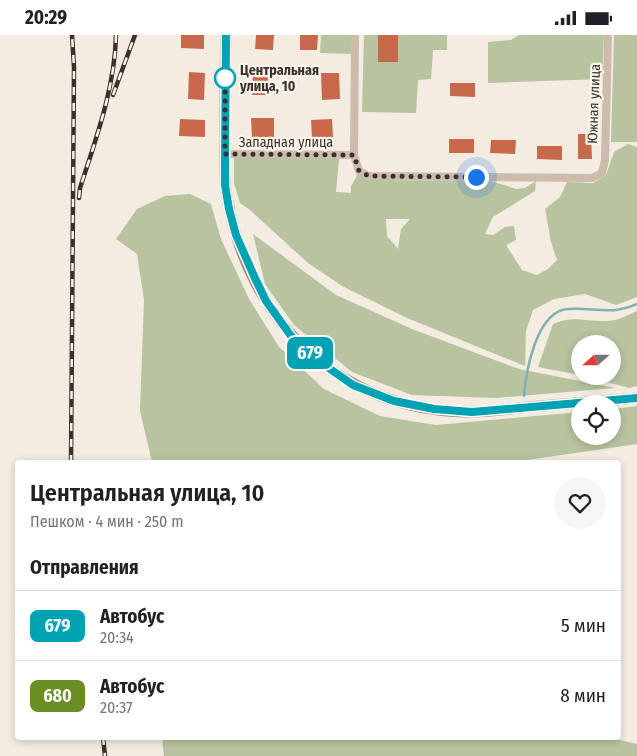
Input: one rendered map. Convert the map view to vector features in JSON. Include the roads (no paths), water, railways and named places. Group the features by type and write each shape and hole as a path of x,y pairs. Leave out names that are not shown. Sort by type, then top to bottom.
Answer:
{"main road":[{"path":"226,35 225,154 227,197 236,235 266,301 291,336 320,362 353,385 394,401 434,409 472,412 637,397"}],"street":[{"path":"354,155 356,35"},
{"name":"Южная улица","path":"354,155 359,171 369,176 592,178 602,173 605,160 608,35"},
{"name":"Западная улица","path":"225,154 354,155"}],"waterway":[{"path":"524,396 530,358 535,344 548,320 557,312 568,309 619,310 637,304"}],"railway":[{"path":"71,460 74,67 72,35"},
{"path":"79,198 80,188 108,93 115,54 116,35"},
{"path":"113,95 135,35"},
{"path":"103,740 105,756"}],"place":[{"name":"Центральная улица, 10","path":"225,78"}]}
